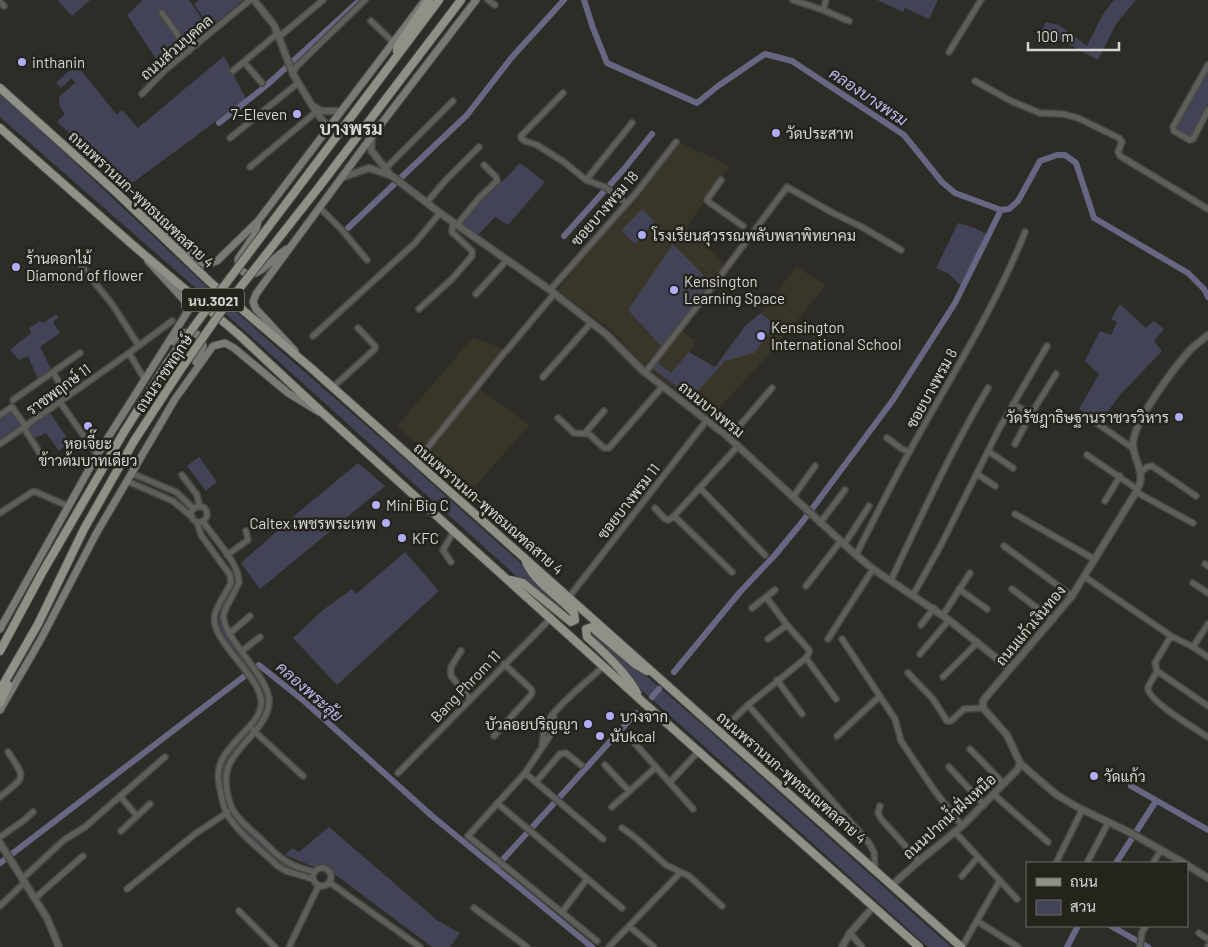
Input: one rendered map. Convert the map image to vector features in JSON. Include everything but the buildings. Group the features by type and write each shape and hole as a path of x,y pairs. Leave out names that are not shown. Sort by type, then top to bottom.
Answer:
{"main road":[{"name":"ถนนราชพฤกษ์","path":"0,651 42,573 124,432 179,347 439,0"},
{"name":"ถนนราชพฤกษ์","path":"0,690 23,651 84,529 134,441 179,372 220,313 319,187 461,0"},
{"path":"311,368 254,306 253,302 256,294 340,178 476,0"},
{"path":"396,58 398,46 425,1"},
{"path":"117,193 205,265 217,261 258,221 425,1"},
{"name":"ถนนพรานนก-พุทธมณฑลสาย 4","path":"0,88 117,193 210,282 333,387 962,947"},
{"path":"0,128 239,335 641,700 918,947"},
{"path":"258,221 255,234 238,259 242,271 250,274 260,272 279,253 290,248"},
{"name":"ถนนราชพฤกษ์","path":"0,629 97,455 188,311 188,306 183,299 134,246"},
{"path":"147,378 178,337 186,332 196,334 202,341 202,351 175,399"},
{"name":"ถนนราชพฤกษ์","path":"0,710 131,473 175,399 213,346 225,343 234,348 298,400 326,416"},
{"path":"508,579 523,583 570,622 575,620 574,613 540,581 524,558"},
{"path":"641,700 632,683 587,637 586,629 592,628 635,664 654,673"},
{"path":"0,703 23,651"}],"street":[{"name":"ถนนส่วนบุคคล","path":"142,94 164,70 189,52 250,0"},
{"path":"254,0 263,10 279,35 298,83 328,127"},
{"path":"233,71 323,0"},
{"path":"293,73 296,67 365,0"},
{"path":"488,0 495,6"},
{"path":"793,0 849,21"},
{"path":"823,10 826,0"},
{"path":"949,52 981,0"},
{"path":"0,2 4,6"},
{"path":"162,13 189,52"},
{"path":"372,21 393,42"},
{"path":"244,62 262,83"},
{"path":"1208,65 1173,127 1174,131 1190,140 1193,139 1208,110"},
{"path":"974,81 1011,101 1040,113 1063,114 1078,118 1119,138 1122,142 1118,152 1120,156 1208,209"},
{"path":"230,138 298,83"},
{"path":"563,93 521,138 538,145 564,162 586,180 607,188 626,204"},
{"path":"385,169 453,101"},
{"path":"312,104 322,111 340,111"},
{"path":"250,167 316,112"},
{"path":"586,180 632,123"},
{"name":"ถนนบางพรม","path":"372,136 371,150 385,169 396,179 455,224 552,292 607,335 645,373 738,446 842,544 872,568 934,608 1010,669"},
{"name":"ซอยบางพรม 18","path":"416,462 552,292 676,142"},
{"path":"427,202 479,147"},
{"path":"419,309 452,279 472,256 472,251 452,232 455,224 497,181 496,177 484,165"},
{"name":"ถนนบางพรม","path":"340,178 369,168 396,179"},
{"path":"721,180 708,200 752,233"},
{"path":"645,373 787,187 901,250"},
{"path":"320,208 341,228 367,260"},
{"path":"313,336 415,243 440,213"},
{"name":"ซอยบางพรม 8","path":"856,555 910,452 992,306 1025,232"},
{"path":"476,294 507,260"},
{"path":"82,267 112,304 139,346"},
{"name":"ราชพฤกษ์ 11","path":"0,444 130,353 172,321"},
{"path":"542,376 591,323"},
{"path":"333,387 375,349 375,346 358,328"},
{"path":"1196,496 1152,466 1147,467 1141,472 1134,449 1134,438 1144,414 1176,368 1192,349 1206,337"},
{"path":"913,595 1013,404 1046,346"},
{"path":"13,400 80,353"},
{"path":"130,353 147,378"},
{"path":"53,372 67,397"},
{"path":"1015,444 1056,374"},
{"path":"558,418 574,434 589,434 604,448 609,448 663,386"},
{"path":"729,438 772,388"},
{"path":"891,580 964,427 988,388"},
{"path":"60,402 97,455"},
{"path":"1013,404 1031,414"},
{"path":"0,415 12,407 40,455"},
{"path":"585,433 604,411"},
{"path":"1088,417 1134,449"},
{"name":"ซอยบางพรม 11","path":"568,597 706,420"},
{"path":"887,438 902,449 910,452"},
{"path":"655,508 665,519 669,520 738,446"},
{"path":"988,451 1013,468"},
{"path":"1087,455 1120,476 1137,491 1193,523"},
{"path":"792,497 815,466"},
{"name":"ถนนแก้วเงินทอง","path":"983,708 986,697 1053,620 1085,577 1094,559 1137,491 1142,477 1141,472"},
{"path":"131,473 176,492 194,509"},
{"path":"182,474 197,495 200,507 207,514 203,521"},
{"path":"977,474 995,486"},
{"path":"1105,501 1120,476"},
{"path":"127,481 173,501 192,517 197,522 201,535 230,575 231,583 215,615 216,628 260,690 262,702 260,710 250,726 229,749 220,763 218,774 226,812 232,823 278,866 286,872 314,879 319,885"},
{"path":"700,488 764,555"},
{"path":"820,523 845,490"},
{"path":"0,513 32,492 68,506"},
{"path":"806,586 842,544 869,506"},
{"path":"194,509 200,507"},
{"path":"192,517 194,509"},
{"path":"1015,514 1094,559"},
{"path":"674,516 732,572"},
{"path":"197,522 203,521"},
{"path":"203,521 237,570 239,582 223,620 229,634 258,672 268,692 270,703 265,717 229,764 226,774 227,790 232,809 238,818 285,861 314,872"},
{"path":"227,555 248,540 246,531"},
{"path":"451,562 443,550 454,531"},
{"path":"1004,546 1072,596"},
{"path":"226,569 232,563"},
{"path":"828,639 872,568"},
{"path":"943,615 970,573"},
{"path":"1085,577 1171,636 1193,646 1208,657"},
{"path":"1193,583 1208,594"},
{"path":"959,589 987,609"},
{"path":"1012,589 1053,620"},
{"path":"752,608 775,590"},
{"path":"720,732 777,680 806,658 809,653 809,650 766,597"},
{"path":"921,626 934,608"},
{"path":"229,634 250,616"},
{"name":"Bang Phrom 11","path":"398,773 551,618"},
{"path":"920,654 950,620"},
{"path":"1193,646 1208,624"},
{"path":"768,639 787,625"},
{"path":"242,651 260,636"},
{"path":"1171,636 1155,663 1157,671 1208,706"},
{"path":"842,639 898,724 901,741 934,790 962,826"},
{"path":"942,677 978,642"},
{"path":"461,651 452,667 451,676 470,699"},
{"path":"806,658 836,699"},
{"path":"244,668 251,664"},
{"path":"494,736 532,692 504,664"},
{"path":"546,725 562,704 604,666"},
{"path":"1157,671 1148,688 1151,696 1208,737"},
{"path":"252,678 258,672"},
{"path":"908,673 933,699 947,721 964,709 983,708 1007,735 1020,763 1057,794 1082,810 1131,833 1182,862"},
{"path":"777,680 802,714"},
{"path":"837,736 880,696"},
{"path":"748,706 869,843 874,852 875,869"},
{"path":"553,715 555,722 552,731 525,774 468,836 597,941"},
{"path":"250,726 254,732 303,776"},
{"path":"542,746 544,731"},
{"path":"632,740 693,809"},
{"path":"970,749 1004,784"},
{"path":"670,782 699,751"},
{"path":"0,796 22,777 22,772 8,752"},
{"path":"536,782 560,754 566,753 581,765"},
{"path":"0,906 64,840 82,829 165,757"},
{"name":"ถนนปากน้ำฝั่งเหนือ","path":"892,886 918,861 956,832 1018,769 1020,763"},
{"path":"605,765 629,791"},
{"path":"612,807 656,767"},
{"path":"950,767 984,805"},
{"path":"525,774 603,839"},
{"path":"994,794 1048,842"},
{"path":"120,796 137,816"},
{"path":"497,803 622,908"},
{"path":"121,831 150,804"},
{"path":"880,806 878,813 882,820 918,861"},
{"path":"127,889 195,834 232,809"},
{"path":"1056,862 1082,810"},
{"path":"0,836 33,812"},
{"path":"1088,861 1108,823"},
{"path":"622,828 666,865 689,876 722,906"},
{"path":"956,832 999,882 1017,899"},
{"path":"1,845 52,927 59,947"},
{"path":"1154,862 1161,850"},
{"path":"35,898 83,856"},
{"path":"962,876 978,857"},
{"path":"1188,866 1208,878"},
{"path":"314,872 320,868 327,869 331,874 330,882"},
{"path":"314,872 314,879"},
{"path":"609,947 680,873"},
{"path":"562,912 587,879"},
{"path":"319,885 330,882"},
{"path":"330,882 420,947"},
{"path":"962,947 999,882"},
{"path":"289,947 319,885"},
{"path":"842,947 850,933 874,906"},
{"path":"474,908 527,947"},
{"path":"239,911 275,947"},
{"path":"977,921 1018,947"},
{"path":"629,926 654,947"},
{"path":"1140,947 1142,932 1145,927"},
{"path":"850,933 862,947"},
{"path":"1199,933 1208,939"}],"shaded area":[{"name":"โรงเรียนสุวรรณพลับพลาพิทยาคม","path":"679,142 730,166 687,226 725,265 645,366 611,330 558,290 577,265 643,192"},
{"name":"Kensington International School","path":"796,267 826,285 776,346 713,415 651,371 682,331 696,341 689,353 715,367 746,325 761,313"},
{"path":"473,337 504,349 499,356 503,358 480,389 529,425 471,491 397,426"}],"green space":[{"path":"90,0 72,16 58,1"},
{"path":"143,0 189,0 209,29 189,45 164,9 158,12 184,51 162,68 127,15"},
{"path":"199,0 243,0 210,28 194,4"},
{"path":"877,0 938,0 929,19 905,8 903,12"},
{"path":"1114,0 1136,0 1116,24 1098,60 1042,30 1046,22 1059,25 1087,46 1103,14"},
{"path":"224,56 246,99 131,184 125,177 123,179 57,122 65,114 60,107 59,97 75,83 72,78 61,88 56,83 76,64 117,115 122,110 138,128"},
{"path":"1208,69 1208,105 1193,137 1189,138 1177,131 1177,126"},
{"path":"0,92 204,284 517,560 571,615 570,617 516,576 246,332 0,117"},
{"path":"520,163 545,182 508,225 495,217 478,235 462,223 482,197 504,180"},
{"path":"642,209 655,222 635,244 621,231"},
{"path":"958,223 975,228 988,235 962,287 949,274 936,268"},
{"name":"Kensington Learning Space","path":"673,244 711,283 662,347 628,310"},
{"path":"1120,304 1146,328 1154,321 1164,329 1154,341 1162,351 1120,395 1099,423 1079,409 1099,374 1085,361 1100,331 1111,335 1117,322 1111,319"},
{"path":"761,313 773,323 768,334 754,353 725,361 692,397 653,369 657,362 671,373 689,352 715,367 746,325"},
{"path":"56,314 58,318 53,322 60,333 40,347 51,369 38,379 28,356 19,360 10,350 31,333 29,328 40,321 43,323"},
{"path":"11,410 23,426 0,441 0,417"},
{"path":"50,413 70,442 59,451 46,433 33,439 28,429"},
{"path":"199,457 217,482 206,491 187,466"},
{"path":"358,463 385,486 260,589 241,563"},
{"path":"405,552 439,591 337,685 293,638 323,610 352,589 356,594"},
{"path":"219,616 222,616 225,629 247,662 244,664 224,636 219,623"},
{"path":"591,632 644,674 703,725 951,947 928,947 637,686 588,634"},
{"path":"249,730 251,733 229,760 225,773 229,804 226,805 222,780 224,764 232,749"},
{"path":"235,816 276,857 287,865 311,872 310,876 287,869 278,863 238,825 232,818"},
{"path":"329,827 438,921 460,933 450,947 432,947 330,869 321,864 314,867 285,855 292,848 299,852"}],"waterway":[{"path":"219,123 267,85 360,0"},
{"path":"348,228 467,115 512,57 564,0"},
{"name":"คลองบางพรม","path":"584,0 607,63 697,103 718,86 765,54 792,61 904,135 942,182 955,193 1001,210 1009,209 1018,201 1040,161 1057,155 1065,155 1076,163 1094,218 1188,273 1204,289 1208,297"},
{"path":"564,236 624,169 652,134"},
{"path":"674,672 740,592 775,555 803,521 893,400 955,303 1001,210"},
{"name":"คลองพระลุ้ย","path":"0,863 259,665 304,701 432,816 592,947"},
{"path":"652,697 659,689"},
{"path":"497,866 636,713"},
{"path":"1131,786 1208,830"},
{"path":"1117,862 1156,801"},
{"path":"1067,947 1077,927"},
{"path":"1113,927 1148,947"}],"place":[{"name":"inthanin","path":"22,62"},
{"name":"7-Eleven","path":"297,114"},
{"name":"วัดประสาท","path":"776,133"},
{"name":"โรงเรียนสุวรรณพลับพลาพิทยาคม","path":"642,235"},
{"name":"ร้านดอกไม้ Diamond of flower","path":"16,267"},
{"name":"Kensington Learning Space","path":"674,290"},
{"name":"Kensington International School","path":"761,336"},
{"name":"วัดรัชฎาธิษฐานราชวรวิหาร","path":"1179,417"},
{"name":"หอเจี๊ยะ ข้าวต้มบาทเดียว","path":"88,426"},
{"name":"Mini Big C","path":"376,505"},
{"name":"Caltex เพชรพระเทพ","path":"386,523"},
{"name":"KFC","path":"402,538"},
{"name":"บางจาก","path":"610,716"},
{"name":"บัวลอยปริญญา","path":"588,724"},
{"name":"นับkcal","path":"600,736"},
{"name":"วัดแก้ว","path":"1094,776"}],"district":[{"name":"บางพรม","path":"351,128"}]}
